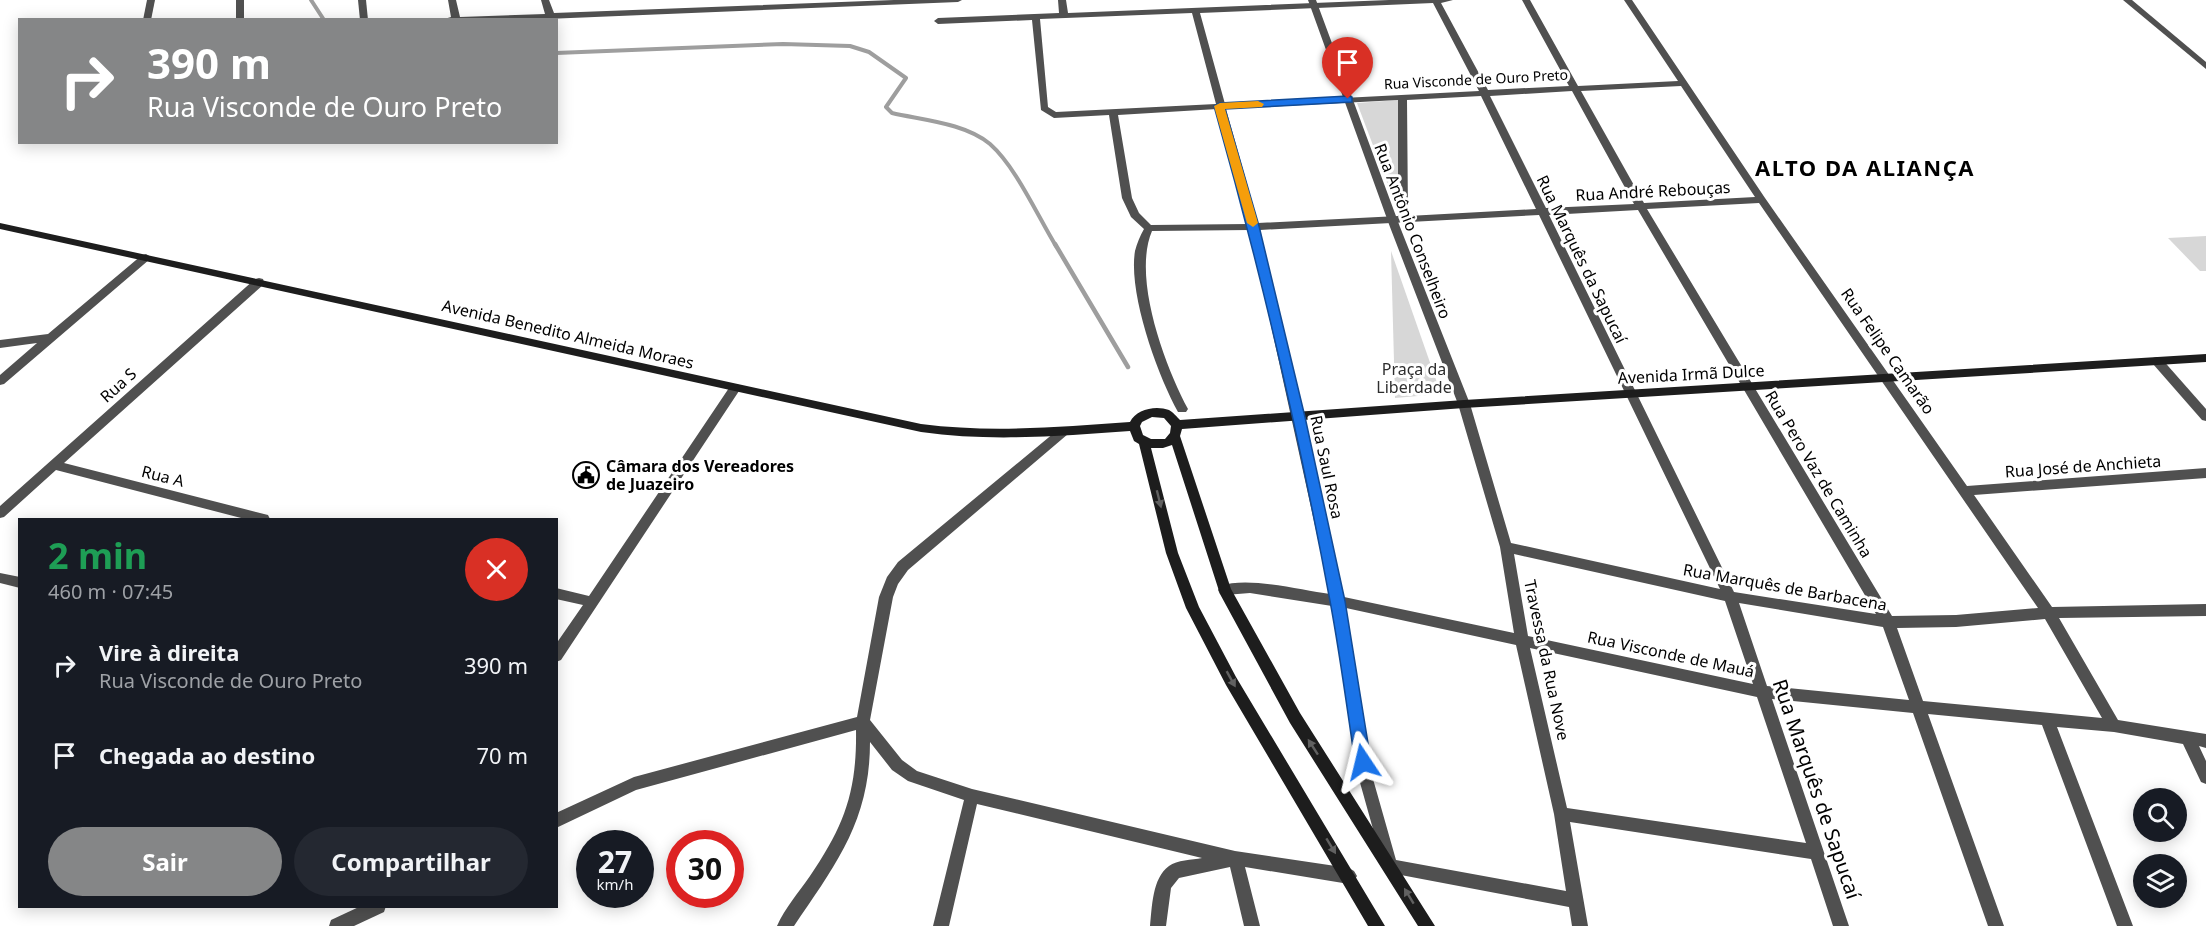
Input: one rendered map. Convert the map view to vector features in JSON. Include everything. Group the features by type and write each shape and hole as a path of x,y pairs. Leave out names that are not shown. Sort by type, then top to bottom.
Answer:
{"main road":[{"name":"Avenida Benedito Almeida Moraes","path":"0,226 735,388 948,432 1015,435 1134,426"},
{"name":"Avenida Irmã Dulce","path":"1176,431 1298,417 1464,404 2206,358"},
{"path":"1176,431 1161,445 1144,442 1138,438 1134,426 1137,419 1151,412 1167,414 1176,431 1225,590 1295,718 1390,867"},
{"path":"1144,442 1172,553 1193,608 1231,681 1377,926"},
{"name":"Rua Saul Rosa","path":"1390,867 1427,926"}],"street":[{"path":"147,18 151,0"},
{"path":"240,0 240,18"},
{"path":"362,0 364,18"},
{"path":"452,0 456,18"},
{"path":"545,0 550,15"},
{"path":"636,0 639,10"},
{"path":"480,18 735,4 958,0"},
{"path":"1062,0 1064,17"},
{"path":"938,21 1064,17 1313,2 1449,0"},
{"name":"Rua Pero Vaz de Caminha","path":"1526,0 1641,207 1888,622 1996,926"},
{"name":"Rua Felipe Camarão","path":"1628,0 1762,200 2049,613 2114,726"},
{"path":"2127,0 2206,66"},
{"name":"Rua Marquês da Sapucaí","path":"1436,1 1485,94 1730,596"},
{"name":"Rua Antônio Conselheiro","path":"1313,2 1348,99 1397,219 1464,404"},
{"name":"Rua Saul Rosa","path":"1195,10 1254,226 1298,417 1338,601 1366,779 1390,867"},
{"name":"Rua Visconde de Ouro Preto","path":"1036,18 1044,108 1054,115 1684,83"},
{"name":"Rua Antônio Conselheiro","path":"1397,219 1402,96"},
{"path":"1113,112 1122,162 1123,192 1139,222 1149,228 1139,255 1144,298 1161,362 1182,409"},
{"name":"Rua André Rebouças","path":"1149,228 1254,226 1762,200"},
{"path":"0,381 146,257"},
{"name":"Rua S","path":"0,513 259,282"},
{"path":"0,344 52,337"},
{"path":"2157,361 2206,417"},
{"path":"558,653 735,388"},
{"name":"Travessa da Rua Nove","path":"1464,404 1506,547 1522,642 1561,814 1580,926"},
{"path":"785,926 850,820 860,784 864,751 863,722 886,597 892,581 903,566 1064,431"},
{"name":"Rua A","path":"54,465 260,518"},
{"name":"Rua José de Anchieta","path":"1963,491 2206,473"},
{"name":"Rua Marquês de Barbacena","path":"1506,547 1730,596 1888,622 1956,621 2049,613 2206,610"},
{"path":"0,578 18,582"},
{"name":"Rua Visconde de Mauá","path":"1225,590 1250,588 1338,601 1762,692 2114,726 2206,741"},
{"path":"558,594 592,602"},
{"name":"Rua Marquês de Sapucaí","path":"1730,596 1841,926"},
{"path":"2047,720 2125,926"},
{"path":"863,722 897,765 940,787 1235,858 1349,876"},
{"path":"558,820 634,784 863,722"},
{"path":"2187,737 2206,777"},
{"path":"942,926 972,796"},
{"path":"1561,814 1816,852"},
{"path":"1158,926 1162,895 1168,876 1175,871 1235,858"},
{"path":"1235,858 1252,926"},
{"path":"1390,867 1575,900"},
{"path":"337,926 374,908"}],"green space":[{"path":"1399,100 1399,214 1357,103"},
{"path":"2206,236 2206,271 2200,271 2168,238"},
{"name":"Praça da Liberdade","path":"1391,251 1441,394 1395,398"}],"waterway":[{"path":"311,0 323,18"},
{"path":"558,53 783,44 850,46 869,52 906,78 886,107 892,113 930,120 968,131 990,144 1009,165 1056,246"},
{"path":"1055,244 1128,367"}],"slow traffic":[{"path":"1253,223 1220,106 1258,104"}],"place":[{"name":"Câmara dos Vereadores de Juazeiro","path":"586,475"}],"district":[{"name":"ALTO DA ALIANÇA","path":"1865,167"}],"route":[{"path":"1348,99 1220,106 1254,226 1298,417 1338,601 1363,762"}]}
